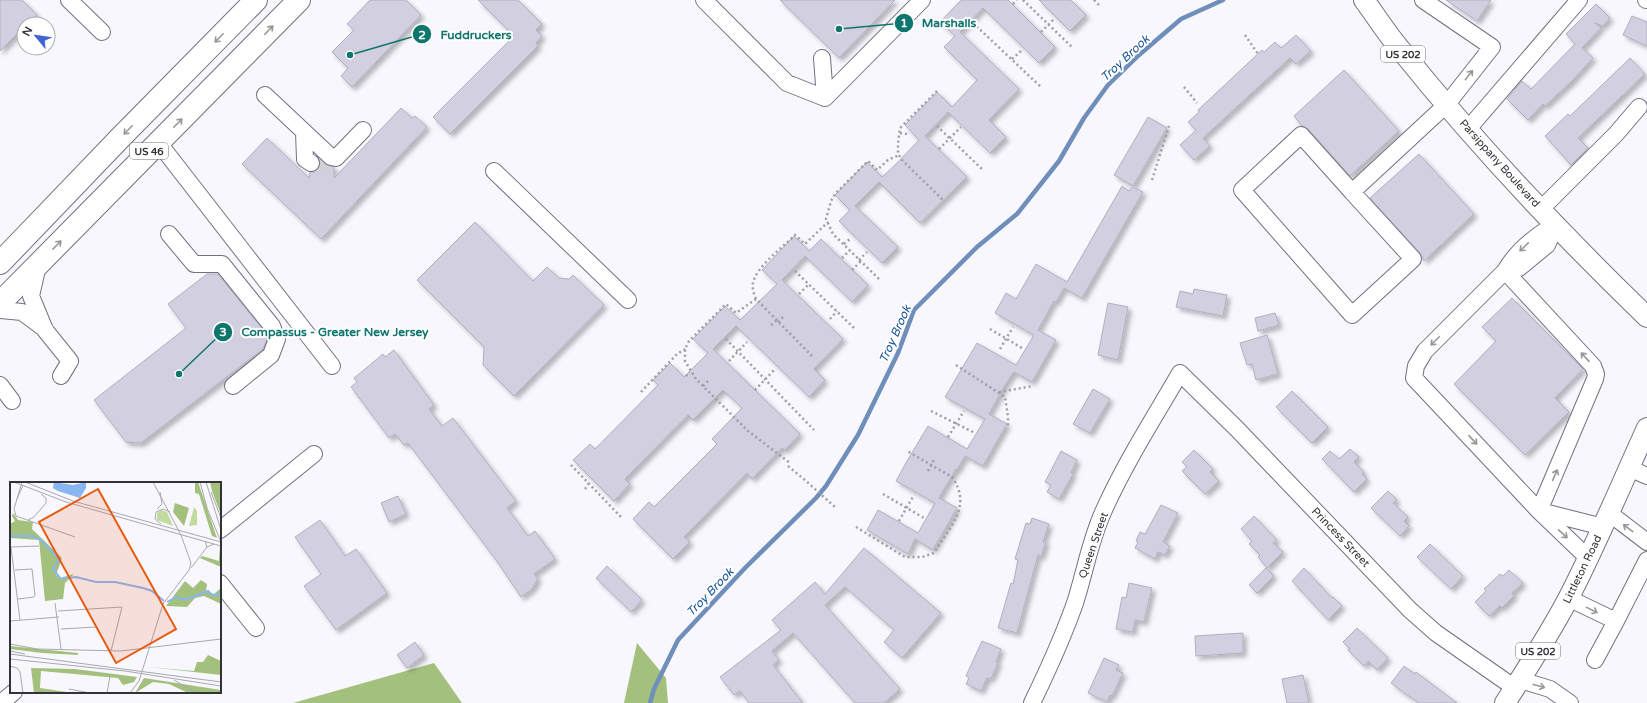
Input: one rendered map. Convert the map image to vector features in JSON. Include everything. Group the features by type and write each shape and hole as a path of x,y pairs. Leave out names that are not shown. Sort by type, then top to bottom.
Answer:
{"highway":[{"name":"US 46","path":"0,262 256,0"},
{"name":"US 46","path":"0,303 299,0"}],"main road":[{"name":"Parsippany Boulevard","path":"1364,0 1399,49 1497,163 1647,317"},
{"name":"Littleton Road","path":"1513,690 1547,637 1568,598 1606,520 1647,428"}],"street":[{"path":"69,0 102,32"},
{"path":"704,0 787,83 825,98"},
{"path":"825,98 922,0"},
{"path":"1352,192 1447,104 1492,47 1423,0"},
{"path":"1468,129 1579,0"},
{"path":"822,58 825,98"},
{"path":"265,95 334,159 363,130"},
{"path":"1541,208 1616,134 1639,106"},
{"path":"304,132 305,159 311,163"},
{"path":"1301,135 1352,192 1413,259 1352,315 1242,190 1301,135"},
{"path":"158,142 332,366"},
{"path":"494,171 628,300"},
{"path":"1556,224 1537,234 1512,258 1505,271 1425,351 1416,366 1414,378 1539,511 1588,558"},
{"path":"169,234 194,264 222,264 272,326 277,339 271,355 233,386"},
{"path":"38,265 31,296 45,330"},
{"path":"1505,271 1593,366 1596,374 1539,511"},
{"path":"0,310 22,312 45,330 70,361 61,376"},
{"name":"Princess Street","path":"1180,373 1237,429 1410,610 1436,633 1513,690 1550,689 1570,703"},
{"name":"Queen Street","path":"1032,703 1055,656 1074,603 1090,545 1104,510 1131,458 1180,373"},
{"path":"0,385 12,401 0,398"},
{"path":"221,529 314,454"},
{"path":"1629,468 1647,476"},
{"path":"1539,511 1606,520 1647,542"},
{"path":"1594,660 1647,560"},
{"path":"221,584 256,628"},
{"path":"1568,598 1616,621"},
{"path":"1,703 13,693"}],"path":[{"path":"1013,4 1017,0"},
{"path":"1023,0 1073,48"},
{"path":"1094,0 1099,5"},
{"path":"1041,32 1055,18"},
{"path":"973,23 1042,88"},
{"path":"1245,35 1258,54"},
{"path":"1012,59 1021,51"},
{"path":"1184,87 1198,103"},
{"path":"937,91 900,128 898,144 901,159 944,201"},
{"path":"937,126 984,171"},
{"path":"1152,180 1169,126"},
{"path":"939,149 961,127"},
{"path":"900,133 907,134"},
{"path":"878,279 833,234 826,219 831,200 835,194 868,161 877,170 888,160 900,155"},
{"path":"812,356 756,299 752,289 757,273 795,235 805,244 828,222"},
{"path":"844,244 851,238"},
{"path":"842,258 850,250"},
{"path":"852,270 867,252"},
{"path":"795,270 854,328"},
{"path":"799,294 809,284"},
{"path":"756,299 736,313 726,304 689,341 685,349 685,361 690,372 748,431 790,463"},
{"path":"830,319 837,312"},
{"path":"771,325 783,317"},
{"path":"1000,349 1013,327"},
{"path":"990,329 1022,348"},
{"path":"726,340 814,430"},
{"path":"728,361 747,342"},
{"path":"640,392 677,354 685,349"},
{"path":"956,365 999,392 1005,398 1008,427"},
{"path":"755,390 775,370"},
{"path":"686,376 690,372"},
{"path":"703,386 708,381"},
{"path":"999,392 1033,386"},
{"path":"931,411 973,432"},
{"path":"948,437 964,411"},
{"path":"856,527 905,558 922,557 934,553 960,511 961,498 957,484 952,477 907,451"},
{"path":"928,471 934,460"},
{"path":"571,465 621,516"},
{"path":"788,466 835,507"},
{"path":"585,489 589,484"},
{"path":"883,494 924,518"},
{"path":"899,521 914,495"}],"green space":[{"path":"637,643 666,678 668,703 624,703"},
{"path":"434,663 462,703 293,703"}],"building":[{"path":"0,0 22,0 37,15 16,16 16,35 0,51"},
{"path":"370,0 406,0 421,15 352,87 341,76 348,68 332,52 354,30 347,24"},
{"path":"478,0 518,0 542,24 536,30 542,36 536,43 538,46 450,134 433,117 514,36"},
{"path":"780,0 895,0 839,58"},
{"path":"961,0 1008,0 1055,47 1039,63 983,8 960,32 1019,89 989,120 1006,137 990,153 948,112 925,136 967,177 920,223 879,182 855,206 898,247 882,263 839,221 850,210 835,195 867,162 882,177 894,166 919,140 905,125 937,92 952,107 977,80 944,47 955,36 940,22"},
{"path":"1039,0 1071,0 1086,15 1070,31"},
{"path":"1446,0 1491,0 1477,21"},
{"path":"1596,4 1610,18 1603,26 1595,23 1601,28 1582,48 1593,58 1572,81 1545,106 1543,104 1528,120 1507,99 1522,81 1531,89 1575,44 1566,34"},
{"path":"1632,16 1647,22 1647,46 1623,35"},
{"path":"1296,35 1311,51 1296,64 1290,58 1203,138 1210,146 1194,160 1180,145 1196,130 1188,122 1199,112 1198,110 1262,50 1264,52 1275,42 1281,48"},
{"path":"1630,58 1645,74 1578,138 1588,148 1571,165 1545,136 1568,114 1570,116"},
{"path":"1344,70 1399,131 1350,176 1308,129 1302,126 1294,116"},
{"path":"401,108 412,118 415,116 427,127 321,239 242,164 267,138 309,178 310,172 315,172 319,168 320,159 325,164 334,167 334,178"},
{"path":"1148,117 1167,128 1133,186 1114,175"},
{"path":"1419,154 1474,214 1424,261 1420,253 1370,198"},
{"path":"1122,186 1129,191 1133,187 1143,192 1082,298 1064,288 1056,302 1054,301 1038,330 1056,340 1032,382 1014,372 1005,385 989,414 1007,424 983,466 965,456 957,470 956,469 939,498 957,508 933,550 915,539 908,554 867,530 878,510 918,533 935,503 896,481 907,461 928,426 967,449 985,419 945,397 977,343 1016,365 1034,335 995,313 1006,293 1016,299 1036,264 1067,282"},
{"path":"475,222 533,281 547,267 559,278 569,279 573,275 604,305 514,396 483,365 484,347 417,280"},
{"path":"794,236 809,251 821,239 868,285 852,302 805,256 782,280 843,339 814,369 825,380 809,397 736,326 713,349 800,434 785,450 782,448 752,479 747,473 684,537 690,542 673,559 633,519 649,502 654,507 717,444 712,439 742,408 723,390 693,420 688,415 625,479 630,484 614,501 573,460 590,444 595,449 658,385 653,380 670,363 684,377 708,353 693,339 725,306 740,320 777,284 762,270"},
{"path":"207,274 218,274 264,331 267,339 263,349 141,443 126,442 94,400 186,328 168,304"},
{"path":"1194,289 1227,295 1223,316 1176,307 1180,291 1193,294"},
{"path":"1512,298 1583,369 1555,398 1569,412 1525,455 1454,384 1496,341 1482,327"},
{"path":"1108,303 1128,307 1118,360 1098,355"},
{"path":"1275,313 1279,325 1258,331 1255,318"},
{"path":"1267,335 1278,374 1256,380 1252,364 1247,365 1240,343"},
{"path":"394,350 434,405 429,409 442,426 453,418 516,501 507,508 528,536 535,531 555,559 534,574 538,579 532,589 521,597 496,560 408,443 404,445 395,434 389,438 351,387 357,382 354,378 383,354 385,357"},
{"path":"1093,389 1110,399 1090,433 1073,424"},
{"path":"1292,391 1328,427 1312,443 1276,407"},
{"path":"1350,449 1359,457 1354,462 1364,472 1362,474 1367,479 1354,492 1322,459 1330,451 1339,459"},
{"path":"1194,450 1213,469 1210,472 1219,481 1205,494 1182,471 1187,467 1182,462"},
{"path":"1061,451 1077,460 1071,473 1073,474 1059,499 1047,492 1051,485 1045,482"},
{"path":"1388,491 1397,500 1393,503 1408,517 1404,521 1409,526 1400,536 1371,508"},
{"path":"398,496 406,514 389,522 381,503"},
{"path":"1161,505 1178,513 1163,542 1170,546 1165,555 1158,552 1155,559 1135,548 1140,532 1145,534"},
{"path":"1254,516 1277,540 1273,543 1283,552 1267,568 1258,557 1260,555 1249,544 1252,541 1241,529"},
{"path":"1032,518 1049,524 1043,542 1046,542 1041,557 1038,555 1017,633 998,628 1011,583 1013,584 1018,560 1015,559 1026,523 1030,524"},
{"path":"320,520 345,556 356,549 387,593 336,630 304,586 321,574 295,537"},
{"path":"1430,544 1463,576 1451,589 1417,557"},
{"path":"864,548 941,613 902,658 884,642 894,630 845,587 825,605 900,689 884,703 855,703 793,633 772,651 779,660 773,665 803,703 749,703 740,691 734,695 720,677 781,630 772,620 815,582 825,594"},
{"path":"607,566 642,600 631,612 596,578"},
{"path":"1266,568 1274,576 1257,593 1249,585"},
{"path":"1304,568 1332,598 1333,597 1342,606 1328,620 1292,581"},
{"path":"1509,570 1523,583 1512,593 1514,596 1502,608 1500,606 1489,616 1475,602 1486,591 1484,589 1500,574 1503,576"},
{"path":"1129,583 1152,588 1144,622 1135,620 1133,632 1116,629 1122,597 1126,598"},
{"path":"1357,628 1388,658 1377,670 1368,661 1364,666 1348,650 1350,649 1343,642"},
{"path":"1243,633 1243,653 1196,656 1195,636"},
{"path":"982,641 1001,649 996,662 998,663 991,679 987,678 981,691 966,684 969,678 966,676"},
{"path":"415,642 424,655 407,668 397,655"},
{"path":"1104,658 1119,665 1116,670 1123,673 1112,696 1110,695 1107,702 1088,693"},
{"path":"1404,666 1415,674 1416,672 1457,703 1419,703 1403,692 1391,683"},
{"path":"1303,675 1309,703 1287,703 1282,679"}],"waterway":[{"name":"Troy Brook","path":"650,703 654,689 678,640 745,568 816,498 826,486 858,435 898,353 914,310 977,247 1017,214 1059,161 1084,118 1108,85 1139,55 1181,19 1223,0"}],"tunnel":[{"path":"311,163 324,165 333,160"}],"place":[{"name":"Marshalls","path":"839,29"},
{"name":"Fuddruckers","path":"350,55"},
{"name":"Compassus - Greater New Jersey","path":"179,374"}]}
